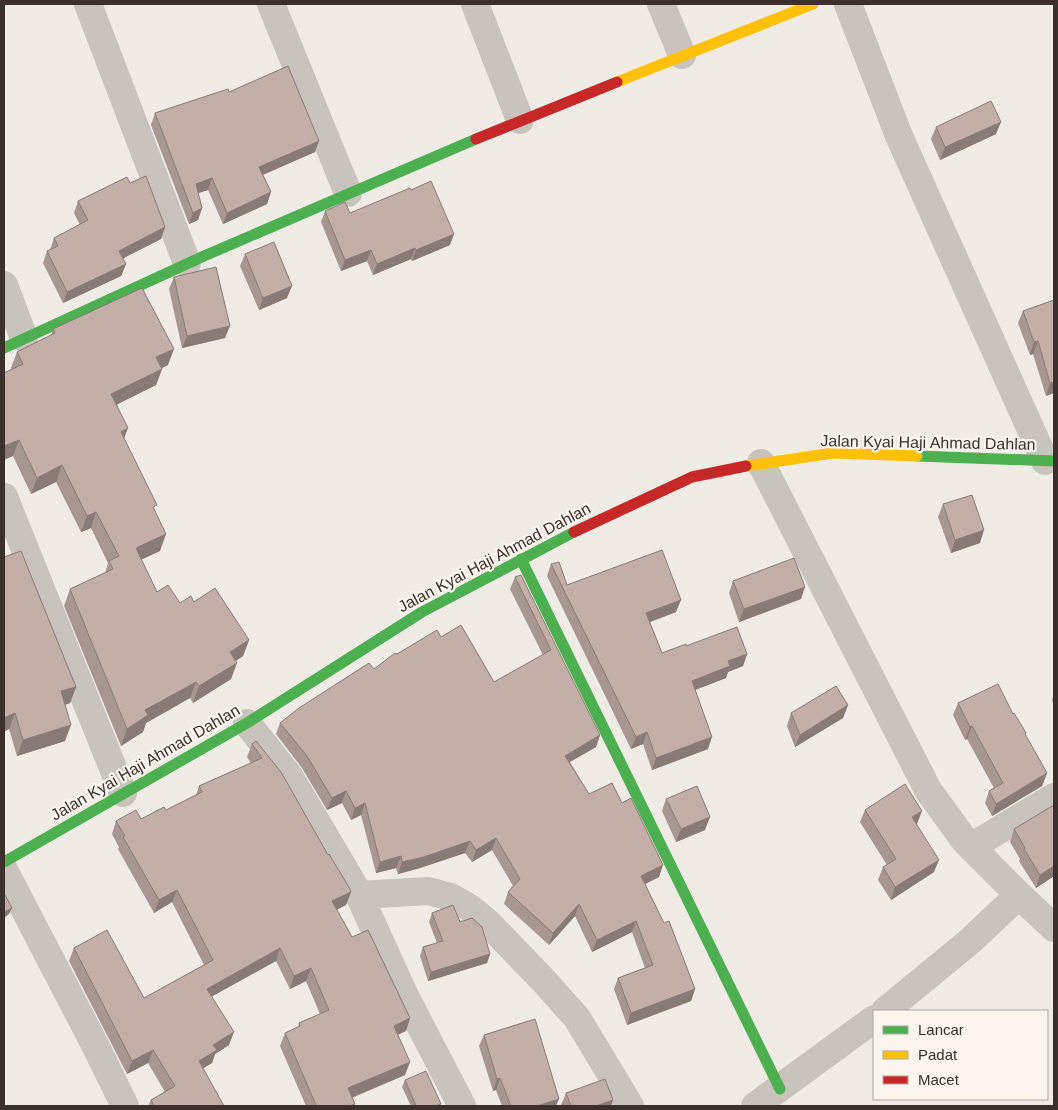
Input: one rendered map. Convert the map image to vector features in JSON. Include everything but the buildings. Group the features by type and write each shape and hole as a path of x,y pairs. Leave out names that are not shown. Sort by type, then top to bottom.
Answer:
{"street":[{"path":"88,4 187,263"},
{"path":"270,4 348,193"},
{"path":"475,4 520,120"},
{"path":"662,4 682,55"},
{"path":"4,285 14,343 187,263 520,120 813,4"},
{"path":"848,4 899,136 1050,461"},
{"name":"Jalan Kyai Haji Ahmad Dahlan","path":"4,862 247,723 422,612 584,526 692,477 761,463 833,453 1050,461"},
{"path":"761,463 928,790 971,847 1054,928"},
{"path":"4,497 124,793"},
{"path":"521,559 780,1089"},
{"path":"247,723 289,776 358,895 401,987 462,1106"},
{"path":"971,847 1054,796"},
{"path":"4,870 125,1106"},
{"path":"358,895 428,891 451,897 470,908 488,922 577,1018 630,1106"},
{"path":"886,1010 969,942 1019,895"},
{"path":"755,1106 873,1020"}],"traffic: fast":[{"path":"4,348 204,256 476,139"},
{"path":"917,456 1054,461"},
{"path":"4,862 247,723 422,612 574,532"},
{"path":"521,559 780,1089"}],"traffic: slow":[{"path":"617,82 813,4"},
{"path":"746,466 833,453 917,456"}],"traffic: jam":[{"path":"476,139 617,82"},
{"path":"574,532 692,477 746,466"}]}
